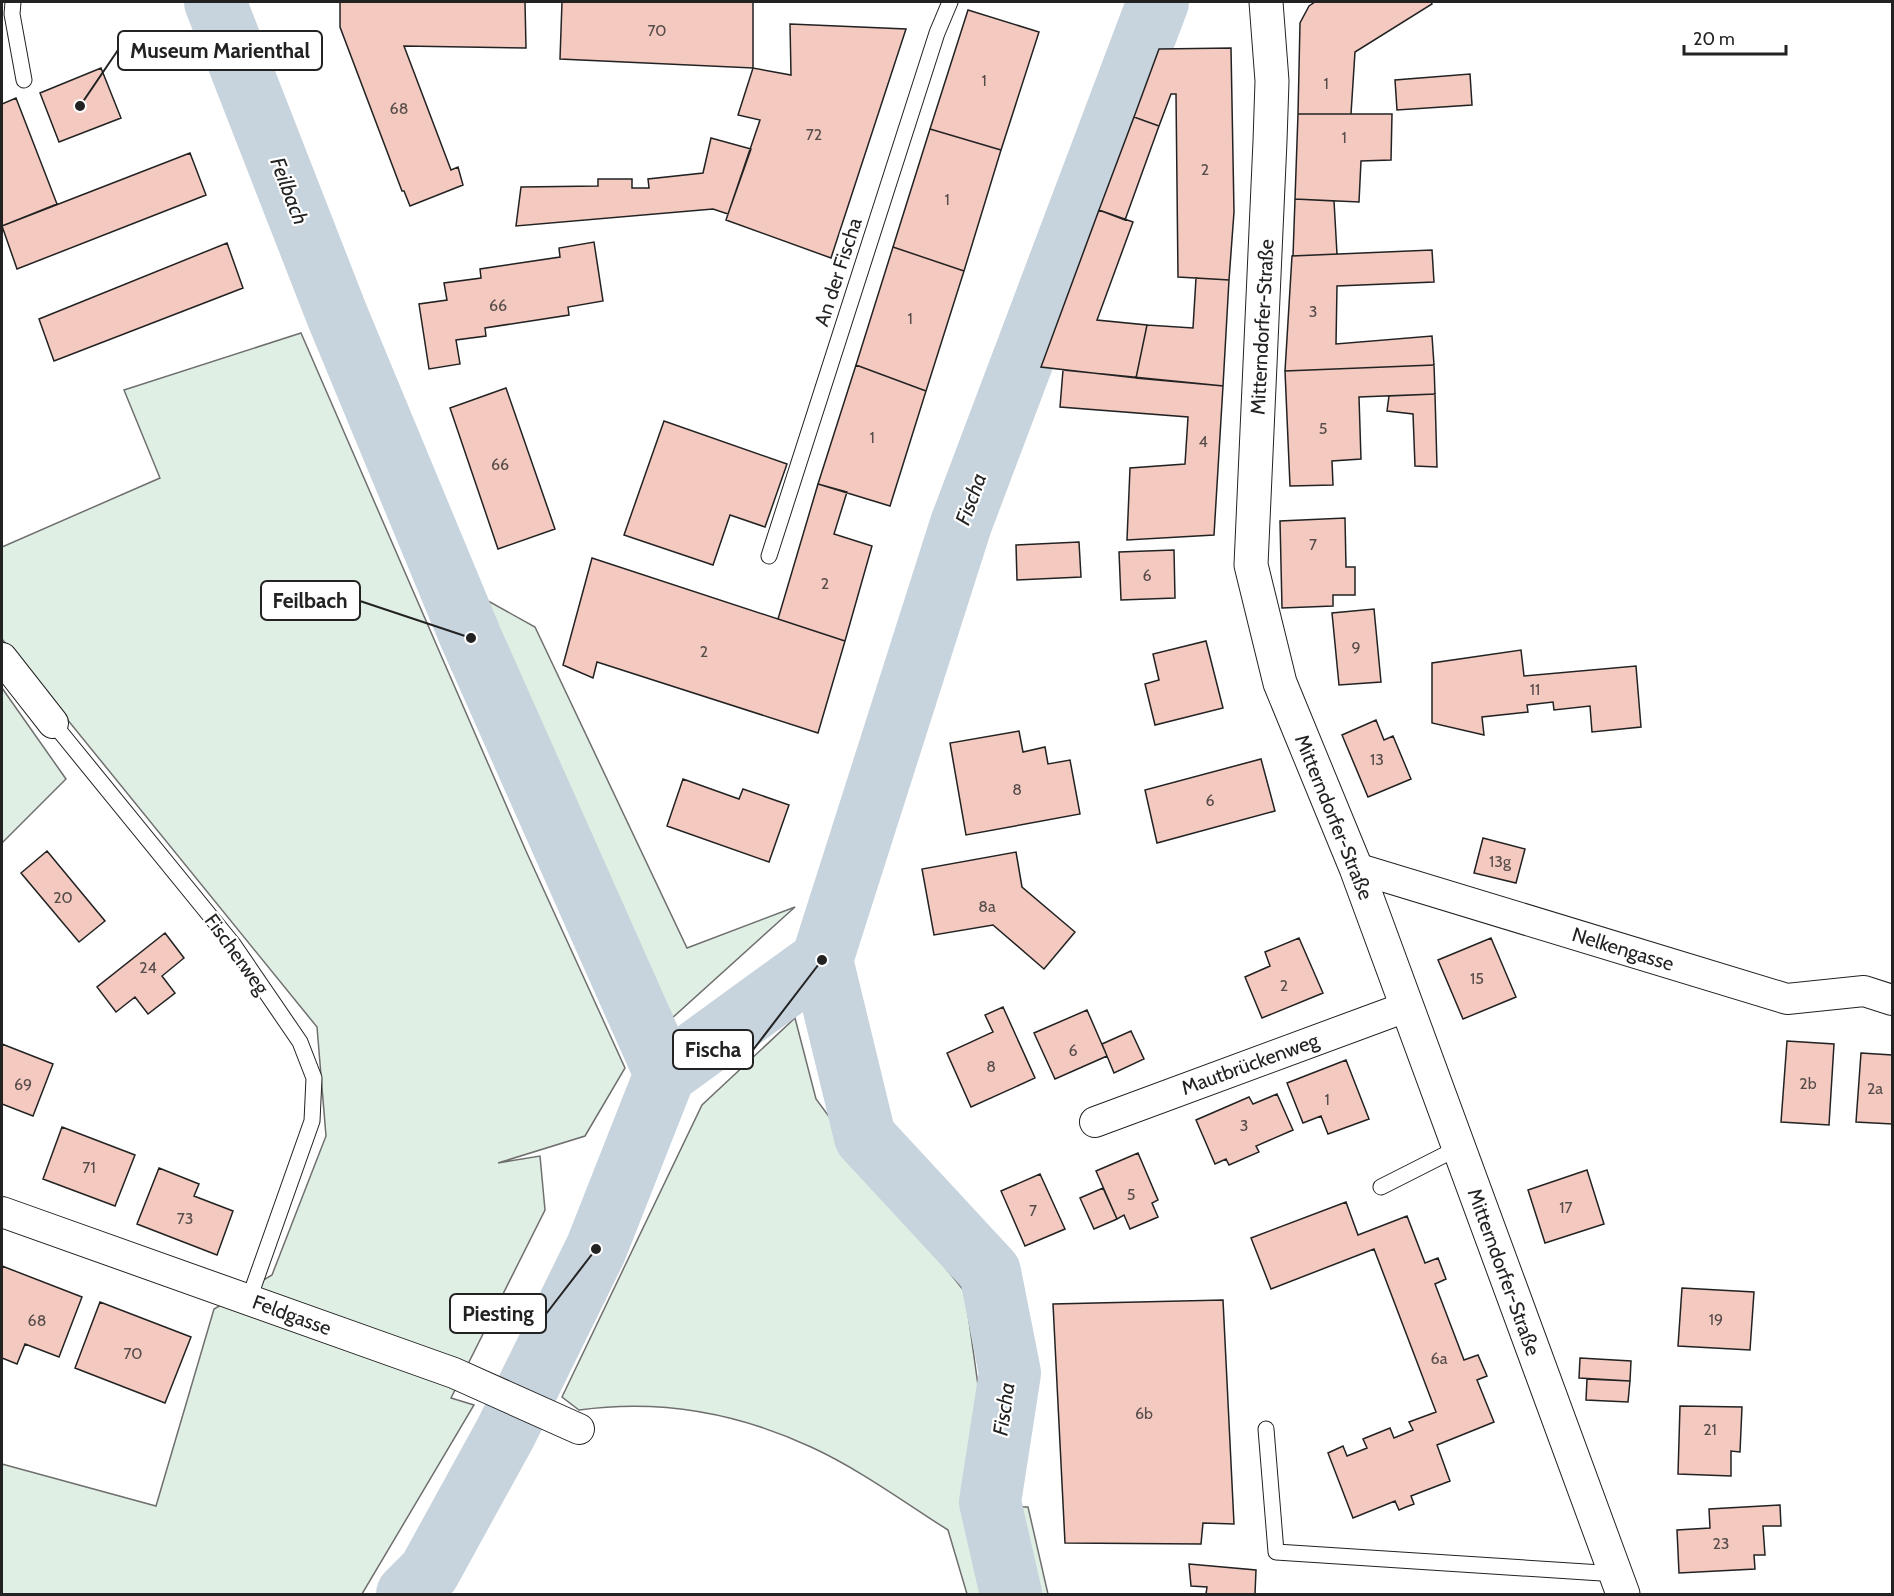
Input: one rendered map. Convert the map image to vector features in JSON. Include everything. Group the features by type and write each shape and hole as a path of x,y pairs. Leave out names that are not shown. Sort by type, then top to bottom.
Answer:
{"street":[{"name":"Mitterndorfer-Straße","path":"1266,2 1272,81 1271,121 1251,565 1280,683 1356,868 1620,1585"},
{"name":"Fischerweg","path":"2,658 53,723"},
{"name":"Nelkengasse","path":"1356,868 1787,999 1864,991 1893,1000"},
{"name":"Mautbrückenweg","path":"1095,1122 1406,1007"},
{"name":"Feldgasse","path":"2,1212 249,1299 478,1384 579,1429"}],"lane":[{"path":"13,2 12,14 24,80"},
{"name":"An der Fischa","path":"769,556 937,33 950,2"},
{"name":"Fischerweg","path":"53,723 233,944 300,1042 314,1078 312,1121 249,1299"},
{"path":"1381,1187 1458,1148"},
{"path":"1266,1429 1276,1552 1620,1585"}],"green space":[{"path":"301,333 526,851 625,1068 585,1136 498,1163 540,1156 545,1210 451,1398 474,1405 362,1594 2,1594 2,1464 156,1506 214,1309 272,1275 326,1136 317,1027 2,639 2,547 160,478 124,390"},
{"path":"463,587 535,627 687,948 795,907 660,1029"},
{"path":"2,688 66,779 2,843"},
{"path":"795,1018 816,1099 887,1195 965,1292 982,1414 969,1506 1028,1507 1048,1594 967,1594 948,1530 846,1465 783,1435 727,1417 668,1408 639,1406 579,1410 562,1397 702,1105"}],"building":[{"path":"340,2 525,2 526,48 404,46 451,170 458,167 463,185 410,206 402,191 340,27"},
{"path":"562,2 753,2 753,68 560,59"},
{"path":"1315,2 1431,2 1432,4 1355,52 1351,114 1298,114 1300,23 1309,6"},
{"path":"968,10 1039,32 1001,150 930,129"},
{"path":"790,24 906,29 831,258 726,220 760,120 738,115 753,68 791,75"},
{"path":"1231,48 1234,212 1229,280 1178,277 1176,94 1171,94 1159,126 1134,117 1159,49"},
{"path":"101,68 121,118 59,142 40,93"},
{"path":"1470,74 1472,105 1397,110 1395,80"},
{"path":"16,98 57,204 2,226 2,104"},
{"path":"1298,114 1392,114 1391,160 1361,161 1359,202 1295,199"},
{"path":"1134,117 1159,126 1125,220 1099,210"},
{"path":"930,129 1001,150 964,271 893,247"},
{"path":"711,138 751,149 728,214 713,209 516,226 521,187 598,186 598,179 632,179 632,188 649,188 648,179 703,173"},
{"path":"190,153 206,195 17,269 2,226"},
{"path":"1295,199 1334,201 1337,254 1293,256"},
{"path":"1099,210 1133,222 1097,320 1147,325 1136,378 1041,367"},
{"path":"594,242 603,301 568,307 569,315 485,328 486,336 456,340 460,364 429,369 419,304 447,300 444,283 481,278 480,269 560,257 559,248"},
{"path":"227,243 243,288 54,361 39,319"},
{"path":"893,247 964,271 926,391 856,365"},
{"path":"1432,250 1434,282 1337,286 1336,344 1432,336 1434,365 1285,371 1292,256"},
{"path":"1196,278 1229,280 1223,386 1136,378 1147,325 1193,328"},
{"path":"856,365 926,391 890,506 818,484"},
{"path":"1434,365 1435,394 1359,397 1361,459 1332,461 1333,485 1290,486 1285,371"},
{"path":"1063,370 1223,386 1214,535 1127,540 1130,468 1185,464 1188,417 1060,407"},
{"path":"506,388 555,529 498,549 450,408"},
{"path":"1435,394 1437,467 1415,466 1413,414 1387,411 1389,396"},
{"path":"664,421 787,464 765,527 730,515 713,565 624,535"},
{"path":"818,484 847,492 834,534 872,546 845,641 778,619"},
{"path":"1345,518 1346,567 1355,567 1355,595 1333,595 1333,606 1282,608 1280,521"},
{"path":"1079,542 1081,577 1017,580 1016,545"},
{"path":"1174,550 1175,598 1121,600 1119,552"},
{"path":"592,558 845,641 818,733 597,662 593,678 563,665"},
{"path":"1374,609 1381,682 1339,685 1332,613"},
{"path":"1206,641 1223,708 1155,725 1145,684 1159,680 1153,654"},
{"path":"1521,650 1524,676 1636,666 1641,727 1592,732 1590,706 1554,710 1553,702 1527,705 1528,712 1482,717 1484,735 1432,723 1432,663"},
{"path":"1376,720 1384,740 1393,736 1411,779 1368,797 1342,735"},
{"path":"1019,731 1023,752 1045,747 1048,764 1070,760 1080,814 966,835 950,743"},
{"path":"1261,759 1275,811 1157,843 1145,790"},
{"path":"683,779 739,799 743,789 789,805 769,862 667,826"},
{"path":"1483,838 1525,849 1516,883 1474,873"},
{"path":"47,851 105,921 79,942 21,873"},
{"path":"1016,852 1022,887 1075,932 1044,969 993,925 934,935 922,869"},
{"path":"165,933 184,958 162,976 175,993 148,1014 135,997 116,1012 97,987"},
{"path":"1299,938 1323,993 1262,1018 1245,977 1270,966 1265,952"},
{"path":"1491,938 1516,997 1463,1019 1438,960"},
{"path":"1003,1007 1035,1078 971,1107 947,1053 993,1032 985,1015"},
{"path":"1087,1010 1107,1056 1055,1079 1034,1033"},
{"path":"1131,1031 1144,1059 1114,1073 1102,1044"},
{"path":"1787,1041 1834,1044 1829,1125 1781,1122"},
{"path":"2,1044 53,1064 33,1116 2,1104"},
{"path":"1861,1053 1892,1055 1892,1124 1856,1122"},
{"path":"1346,1060 1369,1119 1328,1134 1321,1116 1303,1123 1287,1083"},
{"path":"1277,1094 1293,1130 1256,1146 1259,1152 1229,1165 1226,1159 1215,1164 1196,1120 1249,1097 1253,1104"},
{"path":"62,1127 135,1155 115,1206 43,1179"},
{"path":"1138,1153 1158,1200 1152,1203 1158,1217 1130,1229 1124,1215 1117,1219 1096,1171"},
{"path":"159,1168 199,1184 194,1196 233,1211 217,1255 137,1224"},
{"path":"1587,1170 1604,1224 1545,1243 1528,1190"},
{"path":"1040,1174 1065,1229 1025,1246 1001,1191"},
{"path":"1103,1188 1117,1219 1094,1229 1080,1198"},
{"path":"1346,1202 1358,1235 1407,1216 1425,1263 1438,1258 1446,1279 1435,1284 1464,1360 1478,1355 1487,1376 1477,1380 1494,1422 1437,1445 1450,1481 1411,1496 1414,1504 1399,1510 1395,1501 1353,1518 1328,1453 1343,1446 1347,1456 1367,1448 1363,1439 1390,1428 1394,1438 1413,1430 1409,1422 1436,1412 1374,1249 1271,1289 1251,1238"},
{"path":"2,1266 82,1297 59,1357 25,1344 17,1364 2,1358"},
{"path":"1682,1288 1754,1292 1750,1350 1678,1346"},
{"path":"1223,1300 1234,1524 1203,1523 1201,1544 1065,1543 1053,1304"},
{"path":"100,1302 191,1337 165,1403 75,1368"},
{"path":"1580,1358 1631,1361 1630,1381 1579,1378"},
{"path":"1587,1379 1630,1381 1628,1402 1586,1400"},
{"path":"1680,1406 1742,1407 1740,1452 1731,1451 1731,1476 1678,1474"},
{"path":"1780,1505 1781,1526 1763,1526 1765,1555 1754,1555 1755,1569 1679,1573 1677,1530 1710,1528 1709,1509"},
{"path":"1189,1564 1256,1570 1255,1594 1206,1594 1207,1587 1191,1586"}],"waterway":[{"name":"Feilbach","path":"215,2 337,315 471,638 665,1074"},
{"name":"Fischa","path":"1011,1594 990,1502 1010,1373 990,1272 865,1137 822,960 961,524 1158,2"},
{"path":"407,1594 429,1572 506,1432 596,1249 665,1074 822,960"},
{"path":"423,1594 429,1572"}],"place":[{"name":"Museum Marienthal","path":"80,106"},
{"name":"Feilbach","path":"471,638"},
{"name":"Fischa","path":"822,960"},
{"name":"Piesting","path":"596,1249"}]}
